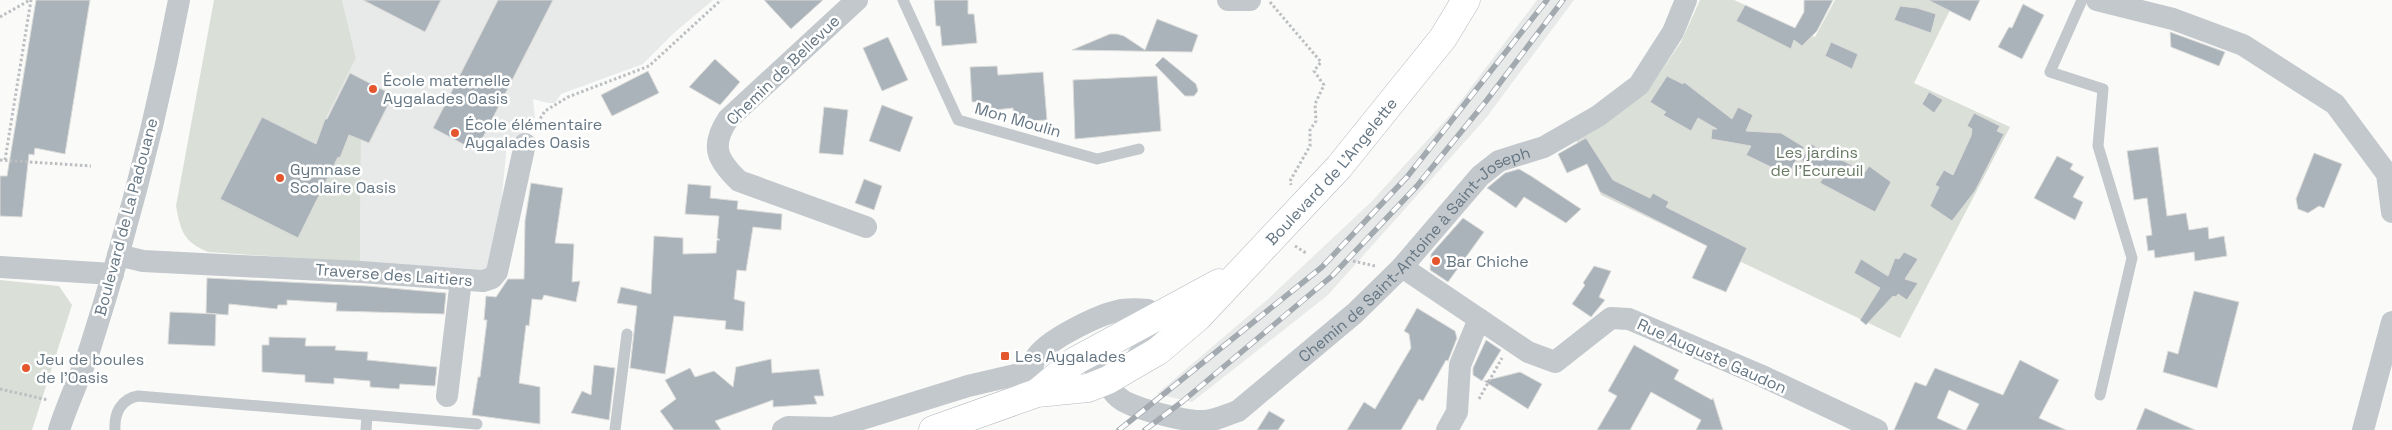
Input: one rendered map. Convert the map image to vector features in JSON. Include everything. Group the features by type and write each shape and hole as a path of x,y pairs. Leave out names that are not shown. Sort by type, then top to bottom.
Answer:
{"main road":[{"name":"Boulevard de L'Angelette","path":"1419,65 1447,10 1449,0"},
{"name":"Boulevard de L'Angelette","path":"1108,380 1158,351 1198,317 1237,273 1338,167 1419,65 1443,38 1466,0"},
{"name":"Boulevard de L'Angelette","path":"1034,382 1237,273"},
{"path":"933,430 1034,382 1088,388 1108,380"}],"street":[{"name":"Boulevard de La Padouane","path":"59,430 67,403 86,361 116,264 168,56 179,0"},
{"name":"Chemin de Bellevue","path":"856,0 728,119 718,135 718,154 725,167 739,181 866,227"},
{"path":"1228,0 1250,0"},
{"name":"Chemin de Saint-Antoine à Saint-Joseph","path":"1075,361 1091,361 1099,366 1114,392 1122,400 1152,412 1200,422 1218,419 1238,410 1355,313 1402,267 1480,176 1499,161 1544,147 1598,116 1638,85 1673,32 1686,0"},
{"path":"2097,0 2173,19 2243,45 2335,104 2387,174 2392,212"},
{"name":"Traverse des Laitiers","path":"0,267 116,264 143,261 483,281 492,278 497,272 525,144"},
{"name":"Rue Auguste Gaudon","path":"1402,267 1528,352 1556,362 1611,318 1629,319 1760,375 1877,430"},
{"path":"447,396 461,280"},
{"path":"783,430 788,427 833,428 968,386 1034,382 1034,360 1045,348 1078,326 1120,310 1148,310 1156,317 1159,327 1156,340 1108,380"},
{"path":"1452,421 1460,366 1479,319"},
{"path":"2363,430 2392,322"}],"lane":[{"name":"Mon Moulin","path":"903,0 958,120 1097,159 1140,149"},
{"path":"2082,0 2050,72 2103,89 2098,146 2132,258 2100,395"},
{"path":"614,430 627,334"},
{"path":"115,430 120,405 127,398 138,396 477,424"},
{"path":"366,430 367,415"}],"path":[{"path":"0,17 31,0"},
{"path":"5,160 31,0"},
{"path":"525,144 545,111 568,97 649,66 721,0"},
{"path":"1268,0 1321,62 1314,71 1324,85 1315,104 1316,121 1310,130 1310,146 1290,181 1291,190 1305,203"},
{"path":"0,160 91,166"},
{"path":"1452,421 1475,406 1512,341"},
{"path":"0,389 56,402"}],"shaded area":[{"name":"École élémentaire Aygalades Oasis","path":"342,0 713,0 674,33 643,64 561,94 555,103 533,99 535,118 527,127 520,142 507,143 497,250 491,270 360,262 361,138 325,120 356,58"},
{"path":"1537,0 1574,0 1486,118 1328,295 1192,402 1157,394 1268,299 1372,201 1451,114"}],"green space":[{"path":"214,0 342,0 356,58 325,120 361,138 360,262 208,252 193,244 184,235 176,206"},
{"name":"Les jardins de l'Ecureuil","path":"1700,0 1734,0 1815,37 1835,0 1955,0 1914,83 2010,127 1900,338 1601,195 1576,140 1651,86 1681,42"},
{"name":"Jeu de boules de l'Oasis","path":"0,280 59,286 72,305 32,430 0,430"}],"building":[{"path":"36,0 90,0 65,154 35,148 34,155 29,154 22,217 0,216 0,176 7,176"},
{"path":"363,0 441,0 425,32"},
{"path":"498,0 553,0 476,151 433,128"},
{"path":"764,0 823,0 791,29"},
{"path":"934,0 968,0 968,14 974,14 977,43 942,46 940,26 936,26"},
{"path":"1804,0 1833,0 1817,31 1802,46 1794,40 1791,49 1736,21 1745,5 1795,28 1804,12"},
{"path":"1928,0 1980,0 1970,21"},
{"path":"2023,4 2044,15 2022,59 1998,47 2009,27 2012,28"},
{"path":"1900,6 1917,8 1936,14 1931,33 1894,20"},
{"path":"1157,19 1198,35 1192,52 1072,50 1110,34 1117,34 1124,36 1145,50"},
{"path":"2170,32 2225,52 2219,66 2171,47"},
{"path":"888,37 908,80 882,91 863,48"},
{"path":"1831,42 1858,54 1852,69 1825,56"},
{"path":"1163,57 1196,84 1198,91 1194,96 1185,96 1155,65"},
{"path":"715,59 740,82 720,105 689,87"},
{"path":"997,66 998,75 1043,72 1047,120 1014,122 1013,108 986,111 985,102 972,102 970,67"},
{"path":"648,71 659,93 612,116 601,95"},
{"name":"Gymnase Scolaire Oasis","path":"350,73 393,95 369,143 349,135 340,158 338,157 298,238 220,199 262,117 316,144 325,119 327,119"},
{"path":"1157,76 1161,131 1075,139 1073,80"},
{"path":"1667,76 1683,84 1684,82 1732,119 1738,107 1753,115 1746,131 1781,133 1804,147 1790,171 1781,165 1777,170 1746,155 1751,146 1711,139 1712,129 1717,129 1698,118 1691,131 1663,115 1666,112 1650,102"},
{"path":"1929,92 1943,100 1934,113 1922,104"},
{"path":"882,105 913,117 900,152 869,141"},
{"path":"824,107 848,110 843,155 819,153"},
{"path":"1974,113 2000,126 1997,131 2004,134 1975,191 1952,221 1930,206 1939,187 1935,185 1944,170 1953,175 1971,136 1972,129 1967,126"},
{"path":"1586,138 1613,180 1650,198 1653,193 1669,202 1666,207 1747,248 1726,292 1692,278 1707,246 1600,192 1587,164 1567,173 1558,154"},
{"path":"1811,144 1865,172 1869,166 1891,182 1875,212 1820,183 1826,172 1801,160"},
{"path":"2158,147 2167,216 2186,213 2189,230 2208,227 2209,239 2224,236 2227,256 2195,261 2194,252 2155,258 2154,250 2148,251 2146,236 2152,235 2147,198 2134,200 2127,151"},
{"path":"2314,153 2342,164 2324,208 2319,206 2308,213 2298,209 2296,199"},
{"path":"2057,156 2073,164 2070,169 2084,177 2073,197 2083,202 2075,220 2034,198"},
{"path":"1519,169 1581,209 1566,223 1524,197 1516,208 1487,188 1505,173"},
{"path":"864,179 882,186 874,210 855,203"},
{"path":"531,183 563,188 555,243 574,244 572,282 580,281 576,302 544,295 542,300 532,299 529,326 526,325 519,383 540,387 540,424 472,415 478,377 480,377 487,320 484,320 486,296 496,297 508,279 524,279 525,221"},
{"path":"688,184 711,186 710,198 738,201 737,209 782,214 781,230 753,227 746,271 737,270 734,299 745,302 743,331 725,329 726,321 674,316 665,374 630,368 637,306 617,303 621,287 651,294 654,236 683,238 683,254 716,253 717,240 720,240 717,238 719,216 685,214"},
{"path":"1463,218 1484,232 1448,282 1430,270 1431,254"},
{"path":"1904,252 1918,259 1905,279 1918,283 1907,300 1898,294 1896,297 1893,296 1866,325 1860,320 1880,288 1854,273 1861,259 1888,276 1895,258 1899,259"},
{"path":"1594,266 1611,271 1599,297 1605,300 1591,317 1572,304 1585,285 1583,283"},
{"path":"207,278 367,286 446,293 444,314 336,311 337,303 287,300 287,305 278,305 277,309 229,304 228,315 206,313"},
{"path":"2194,291 2239,302 2217,388 2163,372 2168,351 2178,354"},
{"path":"1417,308 1455,331 1457,338 1448,361 1446,360 1423,401 1419,399 1401,430 1347,430 1364,402 1375,409 1411,348 1409,334 1404,331"},
{"path":"170,312 216,314 215,346 168,344"},
{"path":"269,337 306,338 305,346 336,346 335,350 368,352 367,360 437,367 435,386 400,384 399,389 370,387 370,381 334,378 334,384 305,382 305,375 262,372 262,345 269,345"},
{"path":"1486,340 1501,350 1482,381 1473,375 1473,368"},
{"path":"1634,345 1679,370 1674,379 1712,400 1713,398 1723,430 1696,430 1701,420 1651,392 1630,430 1597,430 1617,396 1608,391"},
{"path":"771,359 772,373 819,369 824,396 814,396 817,404 773,407 773,400 715,421 721,430 674,430 660,411 676,399 665,380 690,368 695,377 714,371 733,387 736,367"},
{"path":"2020,360 2059,380 2039,418 2066,430 1966,430 1979,404 1949,390 1937,418 1963,430 1894,430 1915,382 1926,386 1935,368 2003,395"},
{"path":"594,365 615,368 609,420 571,413 582,391 591,395"},
{"path":"1520,372 1542,384 1528,409 1484,381"},
{"path":"2145,408 2195,430 2136,430"},
{"path":"1269,411 1285,420 1278,430 1257,430"}],"railway":[{"path":"1119,430 1322,267 1407,177 1547,0"},
{"path":"1145,430 1183,401 1332,276 1417,186 1487,100 1563,0"}],"place":[{"name":"École maternelle Aygalades Oasis","path":"373,89"},
{"name":"École élémentaire Aygalades Oasis","path":"455,133"},
{"name":"Gymnase Scolaire Oasis","path":"280,178"},
{"name":"Bar Chiche","path":"1436,261"},
{"name":"Les Aygalades","path":"1005,356"},
{"name":"Jeu de boules de l'Oasis","path":"26,368"}]}
